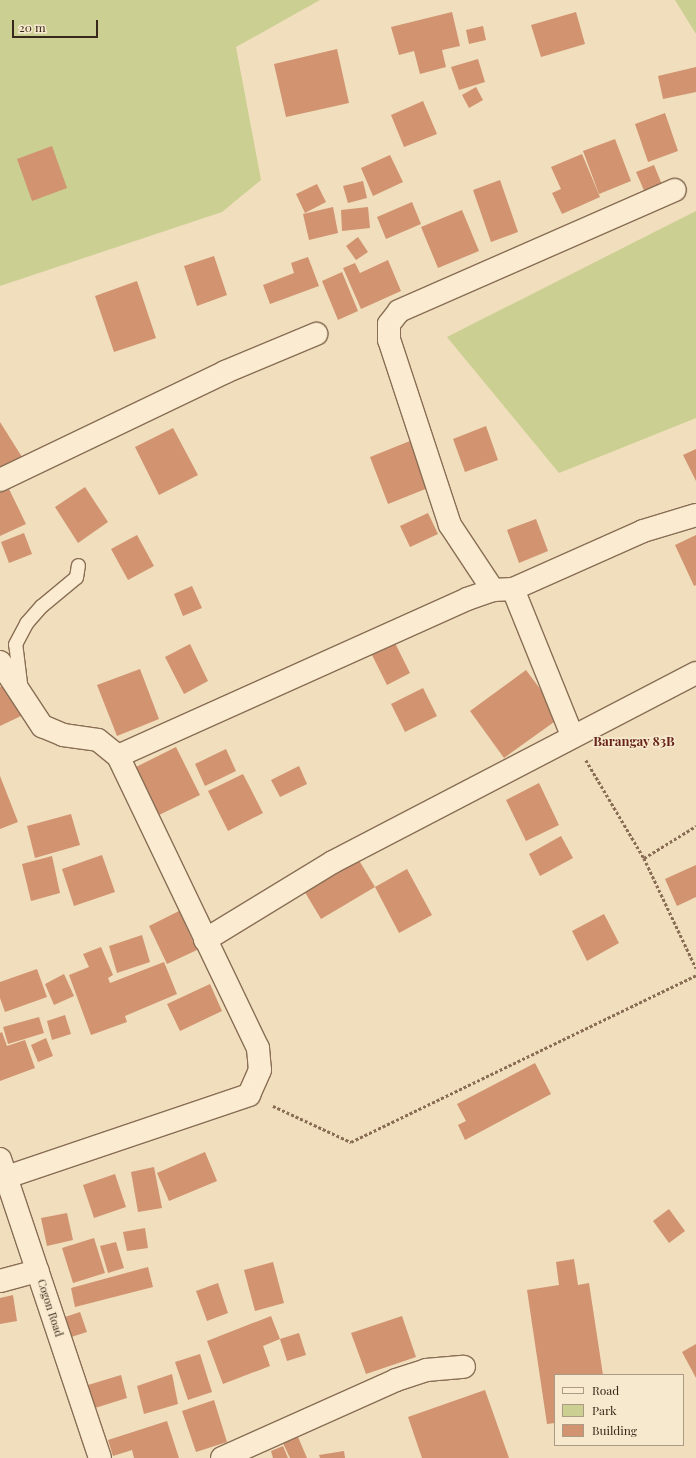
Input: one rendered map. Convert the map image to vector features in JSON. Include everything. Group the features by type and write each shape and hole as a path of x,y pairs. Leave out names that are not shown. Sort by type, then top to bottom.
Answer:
{"street":[{"path":"572,735 503,590 450,526 389,340 389,324 399,311 675,190"},
{"path":"0,480 225,372 316,334"},
{"path":"118,756 503,590 644,531 696,515"},
{"path":"0,662 42,726 49,731 98,740 118,756 258,1048 260,1070 249,1095 3,1168"},
{"path":"205,940 333,862 572,735 696,673"},
{"name":"Cogon Road","path":"3,1168 100,1458"},
{"path":"0,1280 38,1271"},
{"path":"222,1458 396,1380 426,1370 464,1367"}],"lane":[{"path":"23,698 16,665 15,644 26,623 41,606 76,577 78,565"}],"path":[{"path":"572,735 644,858 696,968"},
{"path":"644,858 696,826"},
{"path":"249,1095 351,1142 696,975"}],"green space":[{"path":"0,0 320,0 236,47 261,180 222,212 0,286"},
{"path":"675,0 696,0 696,34"},
{"path":"696,211 696,418 559,473 447,337"}],"building":[{"path":"452,12 460,46 442,50 446,67 420,74 414,51 399,55 391,27"},
{"path":"576,12 585,44 541,57 531,25"},
{"path":"483,26 486,40 469,44 466,30"},
{"path":"337,49 349,103 286,117 274,64"},
{"path":"478,59 485,82 459,90 451,67"},
{"path":"696,67 696,92 663,99 658,76"},
{"path":"476,87 483,100 469,108 462,95"},
{"path":"423,101 437,134 404,147 391,115"},
{"path":"665,113 678,151 648,162 635,124"},
{"path":"615,139 631,181 599,194 583,151"},
{"path":"52,146 67,188 32,201 17,159"},
{"path":"582,154 600,197 562,214 552,193 561,189 551,167"},
{"path":"390,155 403,182 373,196 361,168"},
{"path":"654,165 663,187 646,195 636,172"},
{"path":"500,180 518,232 491,242 473,190"},
{"path":"363,181 367,198 348,203 343,186"},
{"path":"317,184 326,202 305,213 296,194"},
{"path":"412,202 421,224 386,239 377,217"},
{"path":"333,207 338,233 309,240 303,214"},
{"path":"368,207 370,228 342,231 341,210"},
{"path":"462,210 479,251 438,268 421,227"},
{"path":"358,237 368,252 356,260 346,246"},
{"path":"214,256 227,295 197,306 184,266"},
{"path":"308,257 319,286 270,304 263,285 294,273 291,263"},
{"path":"388,260 401,291 361,309 343,268 355,263 360,273"},
{"path":"342,272 358,311 338,320 322,281"},
{"path":"137,281 156,338 114,352 95,296"},
{"path":"0,422 22,457 0,470"},
{"path":"486,426 498,460 465,472 453,439"},
{"path":"173,428 198,475 159,495 135,447"},
{"path":"410,441 428,488 388,504 370,457"},
{"path":"696,449 696,481 683,455"},
{"path":"8,487 26,524 0,536 0,491"},
{"path":"85,487 108,522 78,543 55,507"},
{"path":"428,513 438,534 410,547 400,526"},
{"path":"536,519 548,551 519,563 507,530"},
{"path":"24,533 32,554 9,563 1,542"},
{"path":"137,535 154,566 128,580 111,549"},
{"path":"696,535 696,585 694,586 675,545"},
{"path":"192,586 202,608 183,616 174,594"},
{"path":"395,643 410,673 387,685 372,655"},
{"path":"190,644 208,681 184,694 165,657"},
{"path":"140,669 159,719 117,736 97,685"},
{"path":"526,670 561,717 504,758 470,711"},
{"path":"3,685 21,716 0,726 0,687"},
{"path":"423,688 437,716 405,732 391,704"},
{"path":"176,747 200,795 159,815 136,767"},
{"path":"226,749 236,771 205,786 195,764"},
{"path":"299,766 307,784 280,797 271,780"},
{"path":"243,774 263,813 228,831 208,791"},
{"path":"0,776 18,822 0,829"},
{"path":"539,783 559,825 526,841 506,800"},
{"path":"71,814 80,845 35,858 27,826"},
{"path":"561,836 573,858 540,876 529,854"},
{"path":"102,855 115,892 74,906 62,869"},
{"path":"52,856 60,893 31,901 22,864"},
{"path":"357,857 375,887 321,919 303,889"},
{"path":"696,865 696,897 677,906 665,879"},
{"path":"407,869 432,915 399,933 375,887"},
{"path":"179,911 197,950 167,964 149,926"},
{"path":"604,914 619,943 587,961 572,931"},
{"path":"142,935 150,962 117,973 109,946"},
{"path":"101,947 113,975 108,978 110,983 164,962 177,994 125,1016 127,1022 91,1035 69,975 89,967 83,954"},
{"path":"37,969 47,997 5,1012 0,998 0,982"},
{"path":"64,974 74,996 54,1005 45,984"},
{"path":"210,984 222,1011 180,1031 167,1004"},
{"path":"65,1015 71,1034 52,1040 47,1021"},
{"path":"39,1017 44,1033 8,1044 3,1027"},
{"path":"2,1032 7,1046 25,1040 35,1068 0,1081 0,1033"},
{"path":"46,1038 53,1056 38,1062 31,1045"},
{"path":"535,1063 551,1094 465,1140 458,1125 466,1121 457,1104"},
{"path":"205,1152 217,1181 169,1201 157,1173"},
{"path":"154,1167 162,1208 138,1212 131,1172"},
{"path":"115,1174 126,1207 94,1218 83,1185"},
{"path":"669,1209 685,1231 669,1243 653,1221"},
{"path":"67,1213 73,1240 47,1246 41,1218"},
{"path":"145,1228 148,1248 127,1251 123,1232"},
{"path":"94,1238 105,1273 73,1283 62,1248"},
{"path":"116,1242 124,1268 108,1273 100,1246"},
{"path":"574,1259 578,1285 589,1283 603,1374 554,1374 554,1423 547,1424 527,1290 559,1285 556,1262"},
{"path":"273,1262 284,1303 255,1311 244,1270"},
{"path":"148,1267 153,1287 75,1307 71,1288"},
{"path":"218,1283 228,1313 207,1321 196,1291"},
{"path":"13,1295 17,1321 0,1324 0,1298"},
{"path":"80,1312 87,1332 68,1338 62,1318"},
{"path":"271,1316 280,1339 263,1346 270,1366 223,1384 207,1341"},
{"path":"402,1316 416,1357 366,1374 351,1333"},
{"path":"299,1333 306,1355 287,1361 280,1339"},
{"path":"696,1344 696,1378 682,1352"},
{"path":"200,1354 212,1392 188,1400 175,1362"},
{"path":"172,1374 178,1404 144,1414 137,1386"},
{"path":"121,1375 127,1398 95,1408 88,1385"},
{"path":"485,1390 509,1458 422,1458 408,1417"},
{"path":"214,1400 227,1442 196,1452 182,1411"},
{"path":"167,1421 179,1458 134,1458 132,1450 113,1456 108,1440"},
{"path":"298,1437 307,1458 290,1458 283,1443"},
{"path":"283,1446 288,1458 273,1458 271,1451"},
{"path":"344,1451 345,1458 320,1458 319,1455"}],"district":[{"name":"Barangay 83B","path":"634,741"}]}
